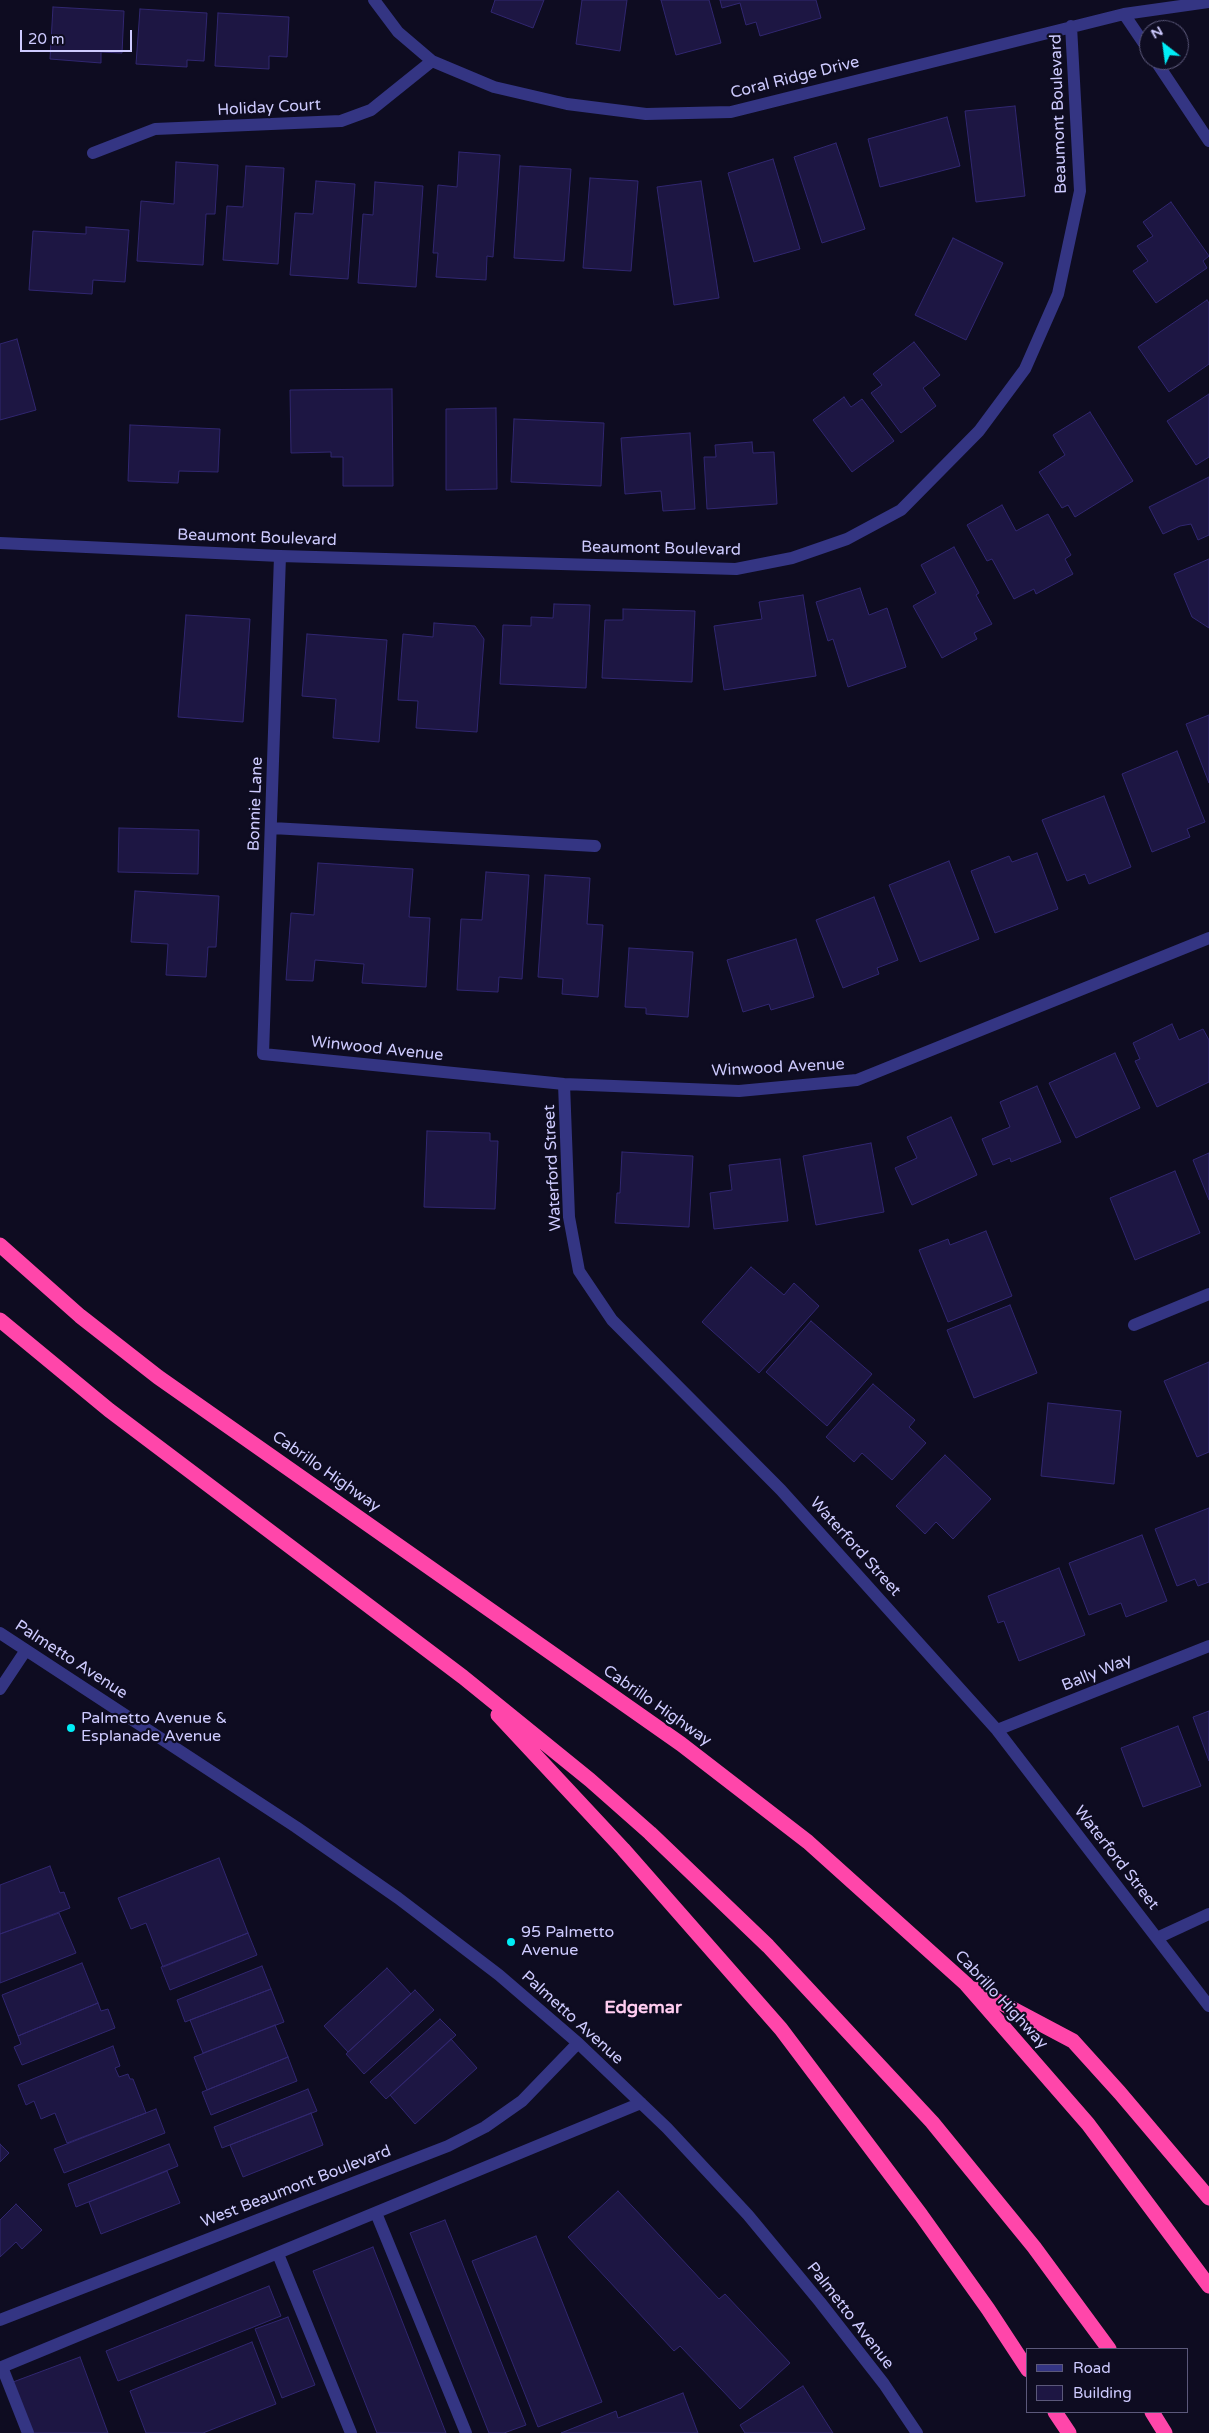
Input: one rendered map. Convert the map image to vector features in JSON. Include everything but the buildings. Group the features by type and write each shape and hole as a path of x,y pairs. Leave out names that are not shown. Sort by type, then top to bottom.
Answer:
{"highway":[{"name":"Cabrillo Highway","path":"0,1245 80,1316 158,1376 673,1738 808,1842 966,1984 1088,2124 1209,2286"},
{"path":"0,1320 109,1410 463,1677 590,1780 650,1834 715,1895 822,2002 932,2122 986,2186 1109,2348"},
{"path":"463,1677 623,1849 781,2029 921,2215 988,2308 1026,2367"},
{"path":"966,1984 1073,2041 1209,2198"},
{"path":"1056,2413 1069,2433"},
{"path":"1153,2413 1166,2433"}],"street":[{"name":"Coral Ridge Drive","path":"374,0 398,32 432,61 494,87 566,104 646,114 730,112 1071,26"},
{"name":"Beaumont Boulevard","path":"0,543 280,556 736,569 792,558 848,539 902,510 979,431 1025,369 1058,294 1080,191 1071,26 1124,14 1209,2"},
{"path":"1124,14 1139,36"},
{"name":"Holiday Court","path":"93,153 155,129 341,121 371,110 432,61"},
{"path":"1162,70 1209,141"},
{"name":"Bonnie Lane","path":"263,1054 280,556"},
{"path":"272,828 595,846"},
{"name":"Winwood Avenue","path":"263,1054 564,1084 739,1090 858,1080 1209,938"},
{"name":"Waterford Street","path":"564,1084 569,1217 579,1271 612,1320 781,1490 997,1730 1209,2006"},
{"path":"1134,1325 1209,1294"},
{"name":"Palmetto Avenue","path":"0,1633 296,1827 398,1898 500,1975 578,2043 667,2128 748,2215 820,2302 884,2384 917,2433"},
{"name":"Bally Way","path":"997,1730 1209,1646"},
{"path":"0,1689 26,1650"},
{"path":"1156,1938 1209,1914"},
{"name":"West Beaumont Boulevard","path":"0,2320 448,2146 485,2127 522,2101 578,2043"},
{"path":"28,2433 2,2367 641,2103"},
{"path":"376,2213 466,2433"},
{"path":"278,2254 351,2433"}],"place":[{"name":"Palmetto Avenue & Esplanade Avenue","path":"71,1728"},
{"name":"95 Palmetto Avenue","path":"511,1942"}],"district":[{"name":"Edgemar","path":"643,2008"}]}
